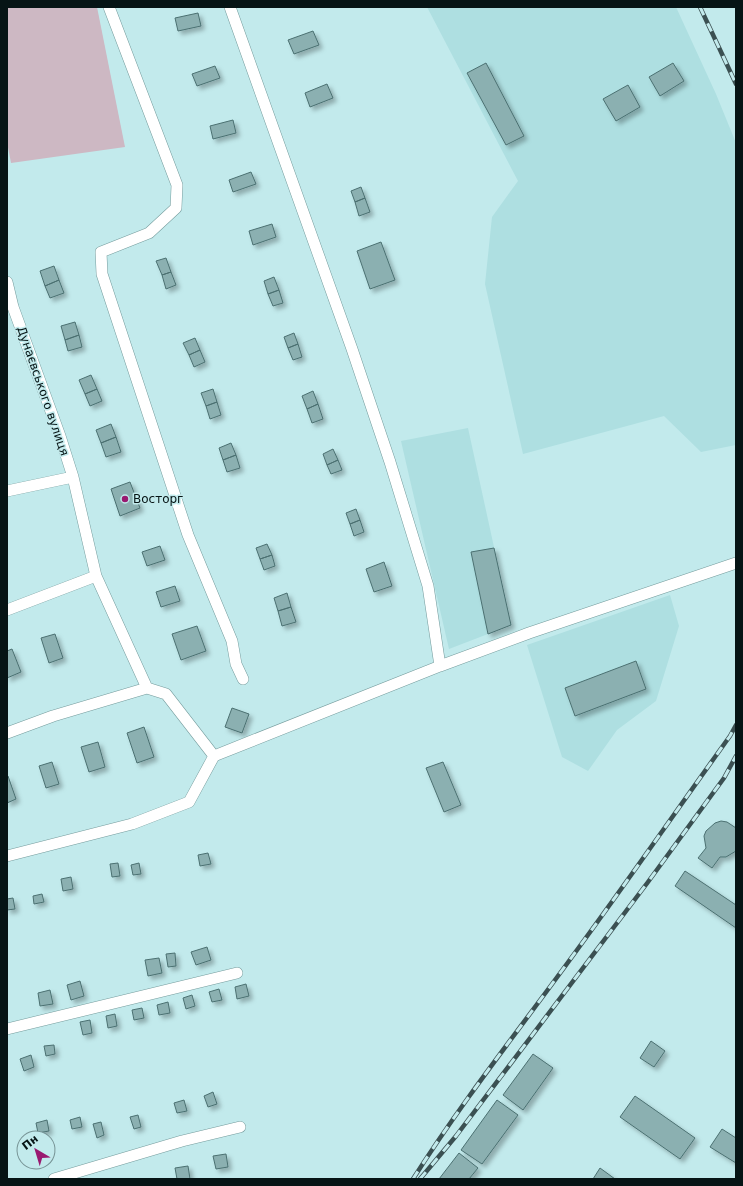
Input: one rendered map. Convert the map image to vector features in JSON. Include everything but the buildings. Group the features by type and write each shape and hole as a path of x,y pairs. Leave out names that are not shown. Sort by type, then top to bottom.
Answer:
{"street":[{"path":"109,7 177,185 176,208 149,233 101,252 102,274 188,535 232,641 236,664 243,679"},
{"path":"230,7 390,462 428,586 440,666"},
{"name":"Дунаєвського вулиця","path":"7,282 13,307 60,436 73,477 96,576 148,688"},
{"path":"7,491 73,477"},
{"path":"7,856 132,824 189,802 214,756 440,666 536,630 736,563"},
{"path":"7,610 96,576"},
{"path":"7,733 53,716 148,688 166,694 214,756"},
{"path":"7,1029 237,973"},
{"path":"54,1179 182,1141 240,1127"}],"shaded area":[{"path":"7,7 97,7 125,147 11,163 7,142"},
{"path":"427,7 676,7 716,94 736,143 736,445 701,452 664,416 523,454 485,284 492,217 518,181"},
{"path":"468,428 511,625 449,649 401,441"},
{"path":"670,595 679,626 656,701 617,730 588,771 562,757 527,645"}],"railway":[{"path":"700,7 736,84"},
{"path":"413,1179 472,1092 616,897 730,736 736,725"},
{"path":"420,1179 456,1136 648,882 724,778 736,756"}],"place":[{"name":"Восторг","path":"125,499"}]}
